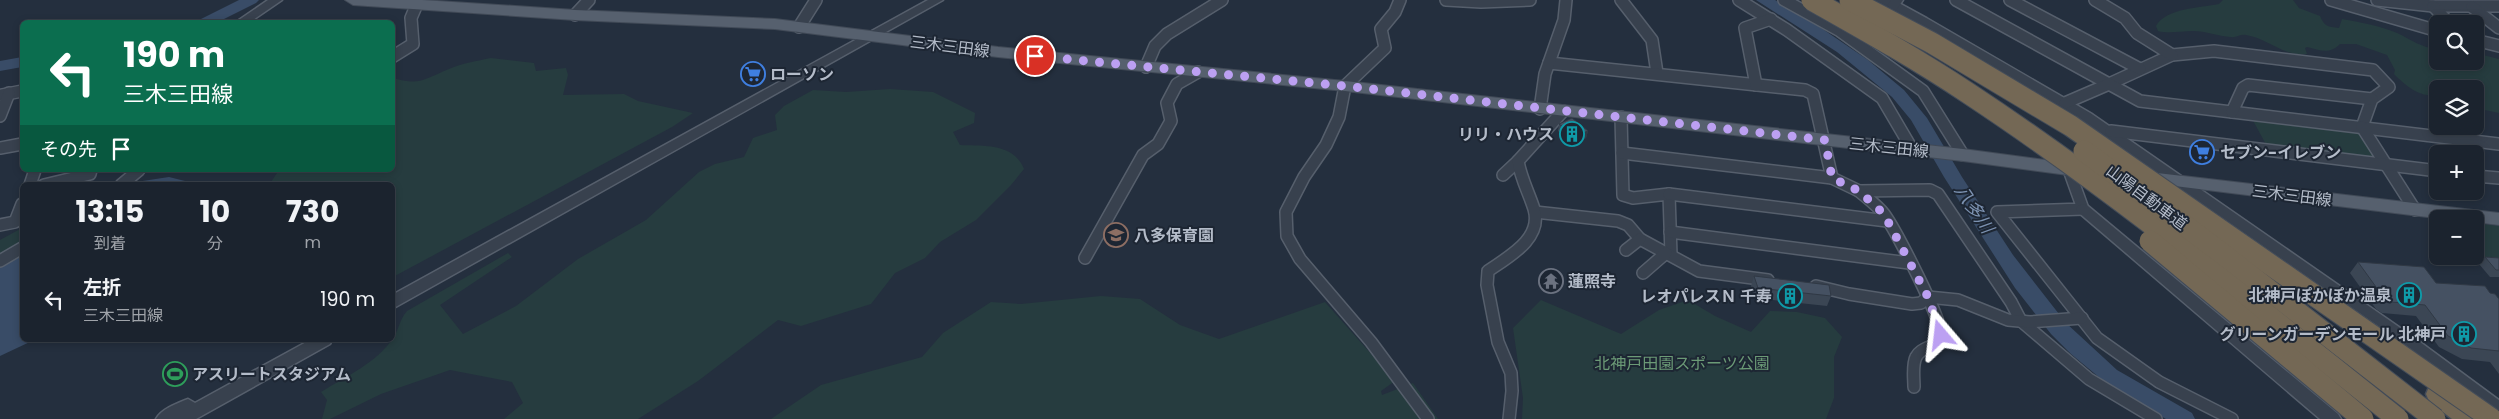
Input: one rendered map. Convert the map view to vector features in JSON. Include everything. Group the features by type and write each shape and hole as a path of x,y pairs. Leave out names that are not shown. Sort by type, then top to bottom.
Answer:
{"highway":[{"path":"1806,0 1923,69 2013,131 2099,199 2363,419"},
{"name":"山陽自動車道","path":"1812,0 1927,66 2030,134 2152,225 2398,419"},
{"name":"山陽自動車道","path":"1842,0 1963,70 2094,158 2215,248 2435,419"},
{"path":"1850,0 1932,43 2023,95 2180,190 2492,419"},
{"path":"2180,190 2469,419"}],"main road":[{"name":"三木三田線","path":"353,0 575,15 737,22 799,27 998,52 1345,86 1960,154 2070,170 2180,190 2499,219"}],"street":[{"path":"245,20 276,0"},
{"path":"575,15 589,0"},
{"path":"799,27 816,0"},
{"path":"395,301 868,36 926,0"},
{"path":"395,292 675,136 937,0"},
{"path":"1146,67 1155,46 1167,34 1222,0"},
{"path":"1400,0 1395,12 1382,29 1385,48 1345,86 1338,117 1326,144 1304,178 1286,212 1287,236 1300,259 1372,342 1428,419"},
{"path":"1446,0 1481,2 1530,0"},
{"path":"1540,109 1545,74 1562,31 1566,12 1566,0"},
{"path":"1622,0 1652,40 1657,73"},
{"path":"1739,0 1771,19 1850,73 1882,98 1914,150"},
{"path":"1784,0 1840,31 1923,91 1960,154"},
{"path":"1873,0 1895,3 2065,103 2107,131 2180,190 2303,267 2408,340 2499,407"},
{"path":"1956,0 2140,101 2362,126 2499,144"},
{"path":"2010,0 2140,69"},
{"path":"2096,0 2124,18 2137,33 2172,55"},
{"path":"2331,0 2429,28"},
{"path":"2377,0 2433,6 2499,6"},
{"path":"1840,31 1895,3"},
{"path":"395,55 413,44 410,19 412,10 418,4"},
{"path":"2433,6 2442,15"},
{"path":"2472,7 2499,28"},
{"path":"1756,84 1745,28 1771,19"},
{"path":"2484,42 2499,46"},
{"path":"2065,103 2172,55 2214,51 2374,70 2389,87 2372,99 2362,126"},
{"path":"1549,63 1805,90 1813,94 1825,140 1832,178"},
{"path":"1085,258 1143,155 1158,144 1172,121 1167,103 1177,84 1198,72"},
{"path":"2232,112 2243,88 2248,85 2372,99"},
{"path":"0,116 4,94 20,91"},
{"path":"1503,175 1563,111"},
{"path":"1621,117 1623,195 1633,198 1669,194 1887,221"},
{"path":"2362,126 2384,164 2415,210"},
{"path":"2107,131 2429,170"},
{"path":"0,148 20,144"},
{"path":"1622,153 1832,178 1859,191 1884,214 1928,297 1941,335 1938,342 1917,352 1913,358 1914,387"},
{"path":"1509,419 1512,390 1511,373 1498,342 1487,285 1488,271 1524,244 1534,230 1535,212 1522,182 1518,161"},
{"path":"2070,170 2083,209 2332,419"},
{"path":"57,182 90,174 90,172"},
{"path":"125,182 137,172"},
{"path":"2484,177 2499,178"},
{"path":"1859,191 1930,190 1938,194 2025,322 2089,378 2156,419"},
{"path":"1669,194 1669,254"},
{"path":"0,225 15,222 20,209"},
{"path":"2083,209 1998,212 2077,318 2097,338 2159,382 2232,419"},
{"path":"1535,212 1618,222 1628,225 1640,239 1699,272 1784,282"},
{"path":"1670,232 1910,263"},
{"path":"1626,250 1640,239"},
{"path":"0,261 20,249"},
{"path":"1642,273 1669,254"},
{"path":"2190,299 2303,267"},
{"path":"1803,284 1822,286 1849,294 1912,304 1921,302 1928,297 1958,300 2008,320 2025,322 2077,318"},
{"path":"165,419 304,342"},
{"path":"180,419 320,342"}],"green space":[{"path":"2223,0 2293,0 2299,8 2320,16 2323,22 2329,26 2339,28 2342,19 2377,26 2429,47 2429,70 2484,70 2484,55 2499,59 2499,113 2484,110 2484,80 2429,80 2429,96 2408,87 2394,74 2395,70 2387,55 2356,44 2340,44 2328,51 2307,47 2305,48 2307,54 2299,54 2291,53 2246,35 2233,37 2198,31 2162,32 2158,31 2156,26 2161,20 2175,12 2219,4"},
{"path":"491,58 534,63 536,71 566,68 568,75 563,95 624,94 638,101 693,113 672,127 395,276 395,182 271,182 278,172 395,172 395,78 410,81 422,80 470,62"},
{"path":"890,89 933,92 975,113 974,123 953,132 960,145 988,146 1005,150 1013,154 1024,169 976,220 940,242 925,258 895,273 871,304 801,326 778,320 698,381 638,419 504,419 523,403 512,382 450,370 381,394 330,419 322,419 327,400 321,392 370,362 390,342 395,342 395,335 407,311 508,253 512,257 440,305 463,334 516,306 578,259 646,220 699,172 715,164 744,157 753,138 777,130 775,115 784,106 813,90 846,92"},
{"path":"2251,117 2360,132 2377,159 2268,148"},
{"path":"2484,224 2499,226 2499,259 2484,257"},
{"path":"20,229 20,246 0,258 0,240"},
{"path":"1101,296 1140,299 1180,325 1219,339 1325,302 1395,381 1381,391 1382,395 1413,383 1438,419 771,419 821,385 922,357 943,333 991,302 1021,304"},
{"name":"北神戸田園スポーツ公園","path":"1541,300 1621,334 1659,310 1688,300 1715,316 1751,332 1770,311 1797,312 1825,318 1842,337 1834,357 1834,398 1826,419 1522,419 1523,398 1513,328"}],"water":[{"path":"169,177 189,182 136,182"},
{"path":"20,251 20,342 30,342 0,356 0,263"}],"building":[{"path":"1572,118 1588,131 1575,136 1559,124"},
{"path":"2485,257 2499,258 2499,270 2496,270"},
{"path":"2358,262 2424,267 2436,283 2485,286 2490,293 2495,294 2499,299 2499,351 2471,348 2448,336 2425,305 2391,302 2384,298"},
{"path":"1754,276 1829,285 1831,296 1758,288"}],"waterway":[{"name":"八多川","path":"211,20 251,0"},
{"name":"八多川","path":"1764,0 1843,49 1863,63 1898,93 1919,118 1953,177 2022,283 2058,328 2100,368 2141,395 2184,419"},
{"name":"八多川","path":"0,66 20,62"}],"place":[{"name":"ローソン","path":"753,74"},
{"name":"リリ・ハウス","path":"1572,134"},
{"name":"セブン-イレブン","path":"2202,152"},
{"name":"八多保育園","path":"1116,235"},
{"name":"蓮照寺","path":"1551,281"},
{"name":"北神戸ぽかぽか温泉","path":"2409,295"},
{"name":"レオパレスＮ 千寿","path":"1790,296"},
{"name":"グリーンガーデンモール 北神戸","path":"2464,334"},
{"name":"アスリートスタジアム","path":"175,374"}],"route":[{"path":"1035,56 1345,86 1825,140 1832,178 1859,191 1884,214 1928,297 1940,326 1941,335"}]}
